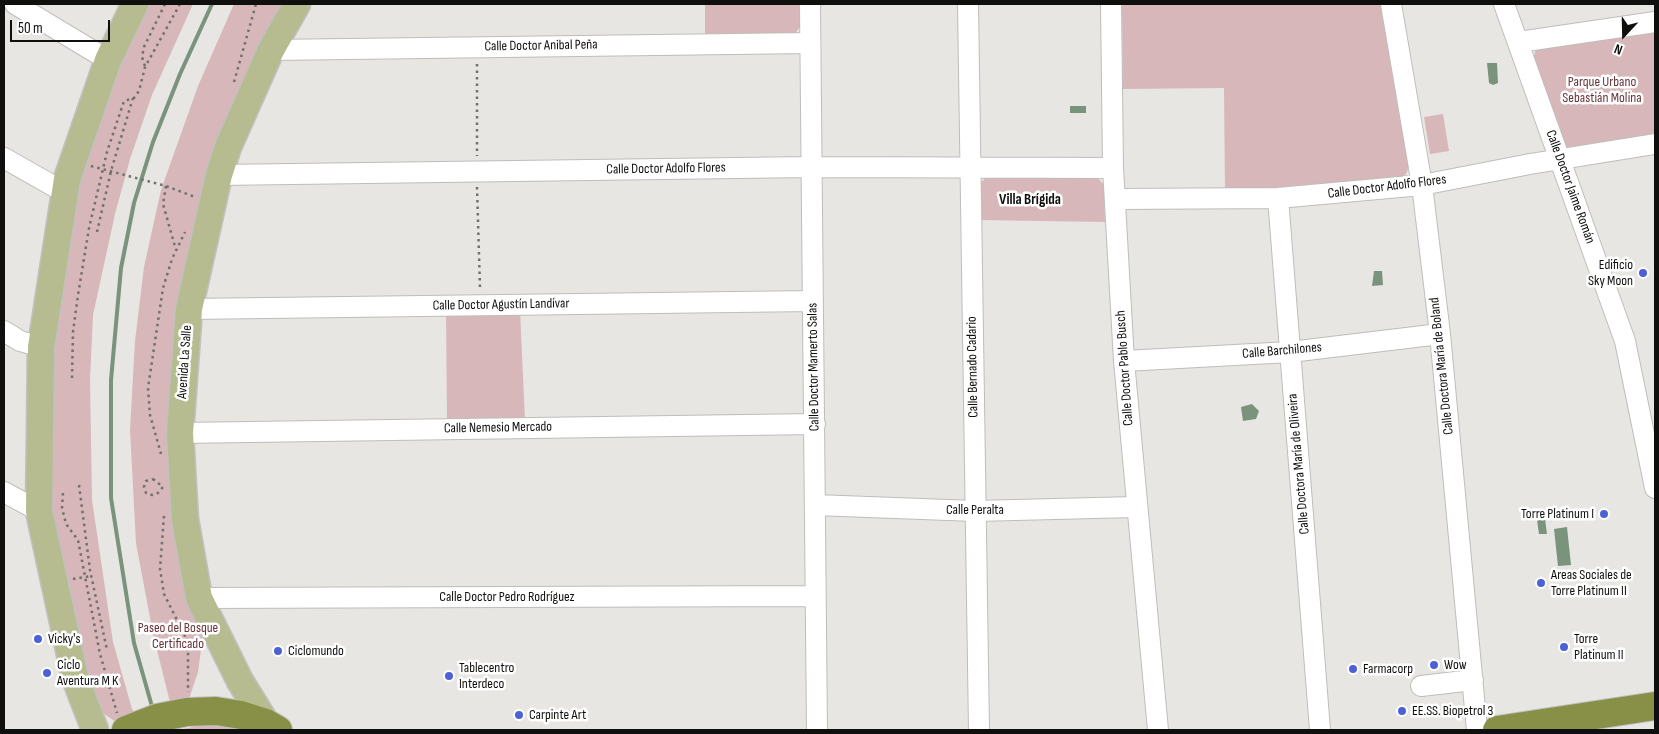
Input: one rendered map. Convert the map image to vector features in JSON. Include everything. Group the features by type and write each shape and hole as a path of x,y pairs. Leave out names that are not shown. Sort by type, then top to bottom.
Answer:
{"highway":[{"path":"1497,730 1655,706"},
{"path":"127,730 157,718 187,712 216,711 241,715 272,727"}],"main road":[{"path":"95,730 75,678 39,511 41,347 64,192 73,160 108,60 135,4"},
{"name":"Avenida La Salle","path":"272,727 240,681 199,598 185,519 180,433 189,309 219,175 228,146 271,50 297,4"}],"street":[{"path":"15,4 108,60"},
{"name":"Calle Doctor Mamerto Salas","path":"810,4 817,730"},
{"name":"Calle Bernado Cadario","path":"968,4 980,730"},
{"name":"Calle Doctor Pablo Busch","path":"1111,4 1113,168 1124,361 1135,507 1158,730"},
{"name":"Calle Doctora María de Boland","path":"1391,4 1422,185 1440,334 1477,730"},
{"name":"Calle Doctor Jaime Román","path":"1504,4 1625,341 1649,423 1655,488"},
{"path":"1519,42 1655,22"},
{"name":"Calle Doctor Anibal Peña","path":"271,50 810,42"},
{"name":"Calle Doctor Adolfo Flores","path":"1116,199 1278,198 1422,185 1530,164 1560,161 1655,144"},
{"path":"4,158 64,192"},
{"name":"Calle Doctor Adolfo Flores","path":"219,175 811,167 1113,168"},
{"name":"Calle Doctora María de Oliveira","path":"1278,198 1320,730"},
{"name":"Calle Doctor Agustín Landívar","path":"189,309 814,301"},
{"path":"4,331 20,341 41,347"},
{"name":"Calle Barchilones","path":"1124,361 1290,352 1440,334"},
{"name":"Calle Nemesio Mercado","path":"180,433 815,424"},
{"path":"4,492 39,511"},
{"name":"Calle Peralta","path":"815,505 975,511 1135,507"},
{"name":"Calle Doctor Pedro Rodríguez","path":"199,598 815,596"},
{"path":"1420,686 1472,680"}],"path":[{"path":"145,67 142,57 144,47 165,4"},
{"path":"97,232 111,171 133,98 139,91 145,67 180,4"},
{"path":"72,378 73,332 89,228 103,169 124,101 133,98"},
{"path":"73,160 166,186 197,198 214,200"},
{"path":"166,186 163,204 170,238 176,251"},
{"path":"153,479 158,481 163,487 158,493 152,495 146,493 144,487 146,481 153,479"},
{"path":"79,485 90,570 107,650"},
{"path":"62,493 62,508 66,524 78,540 103,663 118,715 127,730"}],"green space":[{"name":"Paseo del Bosque Certificado","path":"141,4 193,4 152,95 130,159 115,214 93,315 90,380 92,500 113,642 132,709 138,719 119,724 97,709 90,701 52,516 50,471 54,310 83,164"},
{"name":"Paseo del Bosque Certificado","path":"234,4 285,4 176,344 203,634 198,672 189,699 171,706 153,634 136,543 130,430 135,341 144,267 161,190 198,86"},
{"path":"705,4 803,4 803,23 793,36 705,37"},
{"path":"1122,4 1382,4 1409,167 1406,174 1400,180 1225,191 1224,88 1123,89"},
{"name":"Parque Urbano Sebastián Molina","path":"1655,27 1655,138 1571,151 1565,146 1534,56 1536,49"},
{"path":"1443,114 1449,151 1430,154 1424,117"},
{"path":"988,175 1095,175 1104,185 1105,222 978,220 977,187"},
{"path":"446,309 520,310 525,421 447,423"},
{"path":"202,725 221,725 247,730 179,730"}],"shaded area":[{"path":"1487,63 1497,63 1498,83 1493,85 1489,83"},
{"path":"1070,106 1086,106 1086,113 1070,113"},
{"path":"1374,271 1382,271 1383,285 1372,286"},
{"path":"1252,404 1259,411 1256,419 1243,421 1241,407"},
{"path":"1545,519 1547,534 1539,534 1537,520"},
{"path":"1567,527 1571,565 1558,566 1554,529"}],"waterway":[{"path":"153,710 134,643 111,498 111,380 121,268 134,203 153,142 180,74 212,4"}],"place":[{"name":"Edificio Sky Moon","path":"1643,273"},
{"name":"Torre Platinum I","path":"1604,514"},
{"name":"Areas Sociales de Torre Platinum II","path":"1541,583"},
{"name":"Vicky's","path":"38,639"},
{"name":"Torre Platinum II","path":"1564,647"},
{"name":"Ciclomundo","path":"278,651"},
{"name":"Wow","path":"1434,665"},
{"name":"Farmacorp","path":"1353,669"},
{"name":"Ciclo Aventura M K","path":"47,673"},
{"name":"Tablecentro Interdeco","path":"449,676"},
{"name":"EE.SS. Biopetrol 3","path":"1402,711"},
{"name":"Carpinte Art","path":"519,715"}],"district":[{"name":"Villa Brígida","path":"1030,200"}]}
